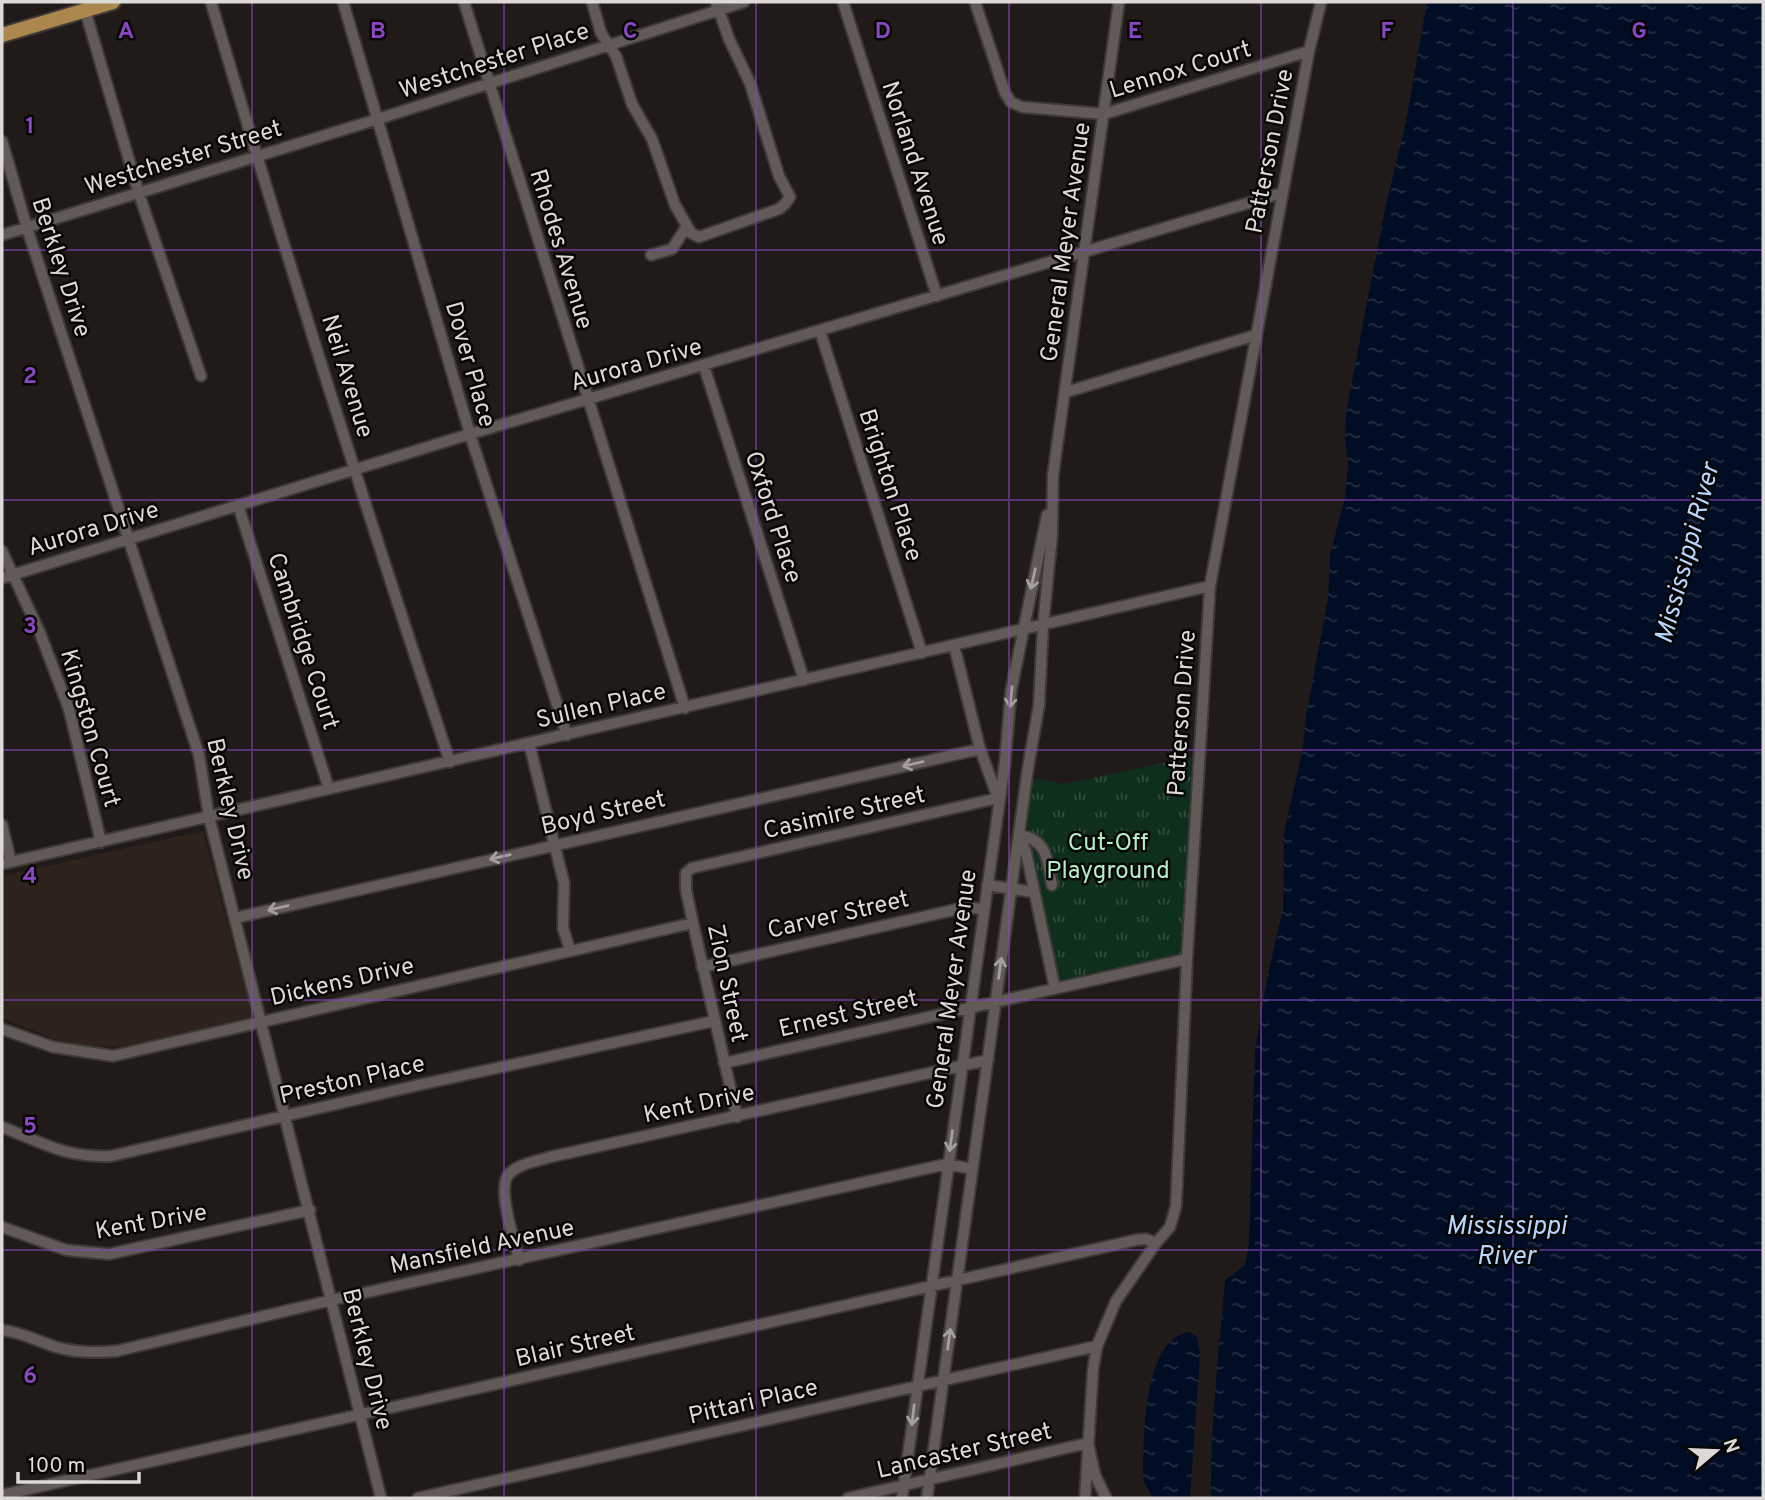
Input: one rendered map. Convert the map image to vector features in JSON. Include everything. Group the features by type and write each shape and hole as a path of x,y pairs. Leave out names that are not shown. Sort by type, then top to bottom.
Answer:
{"main road":[{"path":"2,35 113,2"}],"street":[{"name":"Neil Avenue","path":"211,2 355,469 450,762"},
{"name":"Dover Place","path":"343,2 470,434 567,735"},
{"name":"Rhodes Avenue","path":"464,2 685,708"},
{"path":"592,2 601,33 616,56 632,104 652,139 675,205 694,236 699,237 779,209 790,197 779,176 750,83 717,6"},
{"name":"Westchester Place","path":"377,119 609,45 717,6 744,2"},
{"name":"Norland Avenue","path":"843,2 937,296"},
{"path":"975,2 998,76 1011,102 1022,107 1104,114"},
{"name":"General Meyer Avenue","path":"902,1498 1004,762 1011,691 1052,488 1119,2"},
{"name":"Patterson Drive","path":"1086,1498 1093,1369 1097,1346 1116,1301 1170,1227 1177,1192 1186,959 1210,586 1282,193 1321,2"},
{"path":"85,9 139,194 201,376"},
{"name":"Lennox Court","path":"1104,114 1309,51"},
{"name":"Westchester Street","path":"2,235 377,119"},
{"name":"Berkley Drive","path":"2,141 27,228 200,755 209,817 381,1498"},
{"name":"Aurora Drive","path":"7,576 470,434 1282,193"},
{"path":"652,255 672,249 687,226"},
{"name":"Brighton Place","path":"820,331 922,653"},
{"path":"1066,392 1256,335"},
{"name":"Oxford Place","path":"704,366 804,680"},
{"name":"General Meyer Avenue","path":"927,1498 1018,835 1039,705 1043,625 1052,536 1052,488"},
{"name":"Cambridge Court","path":"238,505 330,789"},
{"name":"Kingston Court","path":"2,551 7,576 40,634 69,709 101,842"},
{"name":"Sullen Place","path":"6,863 1210,586"},
{"path":"954,645 979,749 998,798"},
{"path":"529,743 564,883 563,928 570,950"},
{"name":"Boyd Street","path":"235,918 979,749"},
{"path":"1004,762 1028,768"},
{"name":"Casimire Street","path":"700,866 998,798"},
{"path":"2,825 6,863"},
{"path":"1018,835 1029,836 1041,845 1046,855 1052,885"},
{"path":"1018,835 1026,852 1055,989"},
{"name":"Zion Street","path":"700,866 688,871 685,877 702,967 737,1117"},
{"path":"987,885 1033,892"},
{"name":"Carver Street","path":"702,967 967,906 982,909"},
{"name":"Dickens Drive","path":"2,1029 53,1047 113,1056 693,923"},
{"name":"Ernest Street","path":"724,1063 1186,959"},
{"name":"Preston Place","path":"2,1128 65,1153 90,1157 111,1156 714,1021"},
{"name":"Kent Drive","path":"519,1260 504,1198 506,1178 514,1170 550,1157 988,1060"},
{"name":"Mansfield Avenue","path":"2,1330 18,1332 65,1349 102,1353 133,1348 332,1300 947,1164 972,1169"},
{"name":"Kent Drive","path":"2,1227 66,1250 109,1254 310,1210"},
{"name":"Blair Street","path":"2,1495 1136,1240 1146,1239 1156,1243"},
{"name":"Pittari Place","path":"418,1498 1097,1346"},
{"path":"1088,1443 1095,1475 1106,1498"},
{"name":"Lancaster Street","path":"848,1498 1088,1443"}],"shaded area":[{"path":"203,831 253,1020 119,1047 88,1046 54,1039 2,1018 2,876"}],"green space":[{"name":"Cut-Off Playground","path":"1192,757 1182,957 1057,985 1026,842 1032,778 1064,784"}],"water":[{"name":"Mississippi River","path":"1427,2 1763,2 1763,1498 1211,1498 1213,1416 1225,1280 1245,1265 1249,1243 1255,1051 1268,974 1283,909 1284,833 1303,748 1306,716 1328,599 1330,555 1345,497 1348,466 1346,413 1385,209 1406,122"},
{"path":"1189,1332 1197,1337 1200,1355 1190,1498 1153,1498 1144,1482 1143,1473 1149,1392 1154,1370 1163,1352 1174,1339"}]}
